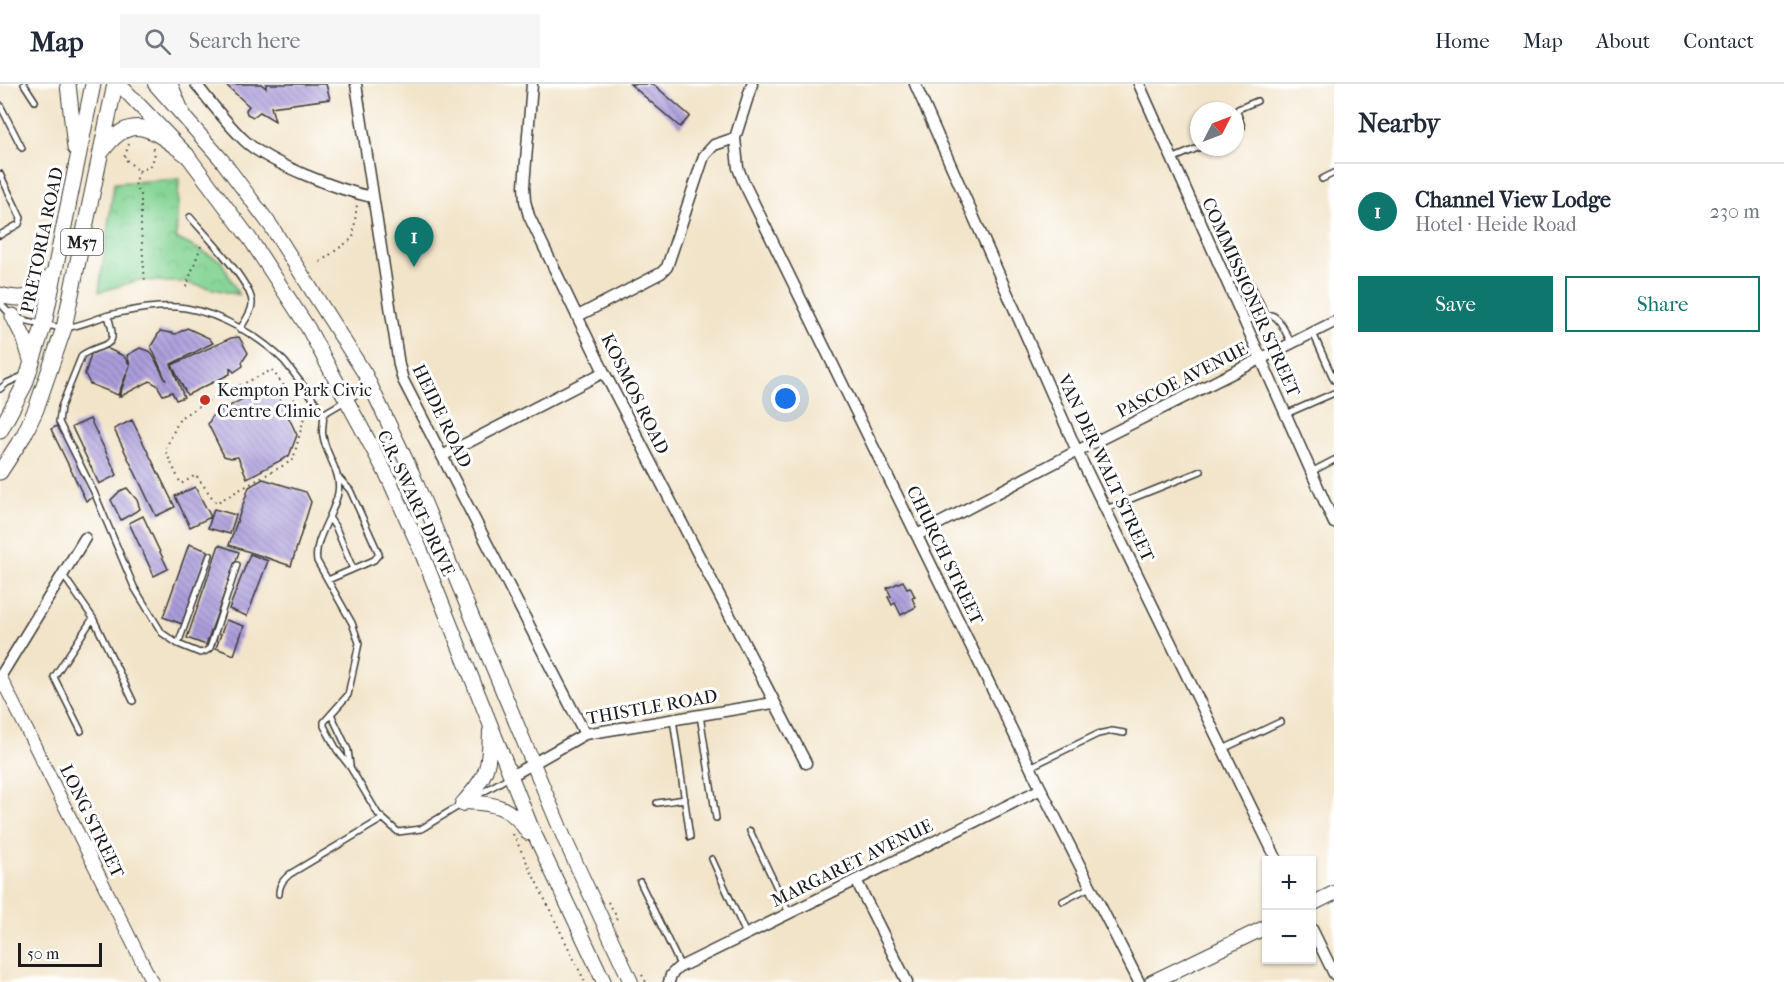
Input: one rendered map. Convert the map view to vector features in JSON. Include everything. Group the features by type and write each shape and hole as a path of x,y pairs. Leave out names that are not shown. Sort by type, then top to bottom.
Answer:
{"main road":[{"path":"68,84 77,169"},
{"name":"PRETORIA ROAD","path":"0,431 10,415 31,368 44,324 93,84"},
{"name":"M57","path":"0,472 24,435 36,409 64,328 117,84"},
{"name":"C.R. SWART DRIVE","path":"117,84 187,155 250,240 308,328 388,477 421,551 544,858 604,982"},
{"name":"C.R. SWART DRIVE","path":"155,84 220,159 272,226 300,268 370,386 412,473 570,851 631,982"},
{"path":"170,84 182,113"},
{"path":"100,155 118,133 129,127 138,126 154,132 187,155"},
{"path":"0,295 27,298 39,291 54,272"},
{"path":"13,316 26,342 31,368"},
{"path":"464,803 481,783 488,768 490,724"},
{"path":"464,803 490,803 513,815 524,826 544,858"},
{"path":"1316,902 1334,893"},
{"path":"1152,982 1262,929"}],"street":[{"path":"196,84 246,141 277,162 358,194 372,197"},
{"name":"HEIDE ROAD","path":"356,84 372,197 403,380 585,734"},
{"name":"KOSMOS ROAD","path":"532,84 525,201 529,216 604,372 806,763"},
{"path":"578,316 661,273 667,267 704,156 714,145 735,138 752,84"},
{"name":"VAN DER WALT STREET","path":"915,84 1077,451 1276,856"},
{"name":"COMMISSIONER STREET","path":"1139,84 1334,523"},
{"name":"CHURCH STREET","path":"735,138 738,168 743,181 1030,767 1139,982"},
{"name":"PASCOE AVENUE","path":"917,535 1077,451 1334,322"},
{"path":"442,456 604,372"},
{"path":"0,676 86,538"},
{"name":"LONG STREET","path":"0,676 152,982"},
{"name":"THISTLE ROAD","path":"511,776 585,734 773,703"},
{"name":"MARGARET AVENUE","path":"679,967 1041,789"},
{"path":"856,880 907,982"},
{"path":"1316,939 1334,974"},
{"path":"669,982 671,975 679,967"}],"lane":[{"path":"24,84 35,101"},
{"path":"1244,106 1257,101"},
{"path":"0,105 22,148"},
{"path":"1172,159 1190,151"},
{"path":"1322,179 1334,173"},
{"path":"0,174 21,218 19,224 0,234"},
{"path":"190,217 245,283 251,296 252,305 240,329"},
{"path":"1227,282 1247,276 1265,313"},
{"path":"0,302 13,316 26,321 64,328 155,307 186,308 224,320 257,338 276,353 292,370 323,414 324,441 339,478 350,490 378,554 374,560 328,580"},
{"path":"1244,322 1265,313 1276,316 1292,344"},
{"path":"108,316 114,333 112,340 107,345 82,355 61,407 59,422 94,492 134,587 162,633 178,644 200,653 210,648 237,565"},
{"path":"1313,333 1334,380"},
{"path":"0,388 31,368"},
{"path":"323,414 370,386"},
{"path":"1285,414 1334,393"},
{"path":"1311,472 1334,460"},
{"path":"1106,509 1201,471"},
{"path":"339,478 338,494 330,519 317,544 316,554 317,561 352,623 359,643 349,691 345,699 324,722 337,750 382,819 398,831 422,829 511,776"},
{"path":"330,519 353,569"},
{"path":"178,644 210,555"},
{"path":"63,575 93,618 133,701"},
{"path":"81,731 54,677 93,618"},
{"path":"332,714 348,750 350,767"},
{"path":"700,715 716,818"},
{"path":"673,719 690,837"},
{"path":"1223,749 1280,722"},
{"path":"1030,767 1098,734 1112,731 1124,733"},
{"path":"657,803 685,799"},
{"path":"279,894 283,880 290,874 382,819"},
{"path":"750,831 789,913"},
{"path":"712,859 746,934"},
{"path":"640,882 679,967"},
{"path":"1063,902 1090,887"}],"path":[{"path":"135,141 128,145 124,158 139,171"},
{"path":"145,283 141,195 137,191 135,181 139,171 148,167 155,157 154,148 147,141"},
{"path":"320,262 353,238 358,194"},
{"path":"186,287 201,246"},
{"path":"272,370 296,401 305,414 293,460 216,503 196,475 181,484 165,450 180,418 207,401 272,370"},
{"path":"513,834 585,982"}],"green space":[{"path":"179,179 176,238 221,261 239,295 187,283 140,280 99,292 114,183"}],"building":[{"path":"225,84 261,84 266,88 266,84 326,84 330,99 271,107 275,121 260,112 253,117 247,114 246,110 249,106"},
{"path":"630,84 653,84 690,116 680,127"},
{"path":"187,328 209,338 213,343 171,364 184,397 176,400 172,392 163,395 157,385 150,381 119,397 130,365 127,355 140,348 151,352 166,381 151,346 160,331 176,334"},
{"path":"239,337 248,353 242,362 243,366 234,372 230,368 230,374 187,395 172,365 231,338"},
{"path":"106,348 124,356 130,365 118,395 90,384 85,374 91,354"},
{"path":"263,388 277,393 297,435 289,456 247,478 238,457 224,456 208,424 213,415"},
{"path":"90,419 117,475 99,484 72,427"},
{"path":"132,420 175,507 156,516 114,429"},
{"path":"59,425 94,497 86,501 51,429"},
{"path":"263,479 306,492 311,502 291,566 229,545 249,487"},
{"path":"195,487 211,517 190,527 175,496"},
{"path":"127,488 137,500 140,509 121,520 111,500"},
{"path":"214,509 236,515 230,534 208,528"},
{"path":"143,516 168,569 154,576 129,523"},
{"path":"189,544 208,551 182,624 163,617"},
{"path":"219,545 239,552 206,645 187,638"},
{"path":"250,554 268,561 247,616 229,609"},
{"path":"903,581 907,588 910,587 915,597 912,598 916,607 901,615 895,603 892,605 887,588"},
{"path":"226,620 244,626 234,655 216,648"}],"place":[{"name":"Channel View Lodge","path":"414,267"},
{"name":"Kempton Park Civic Centre Clinic","path":"205,400"}]}
